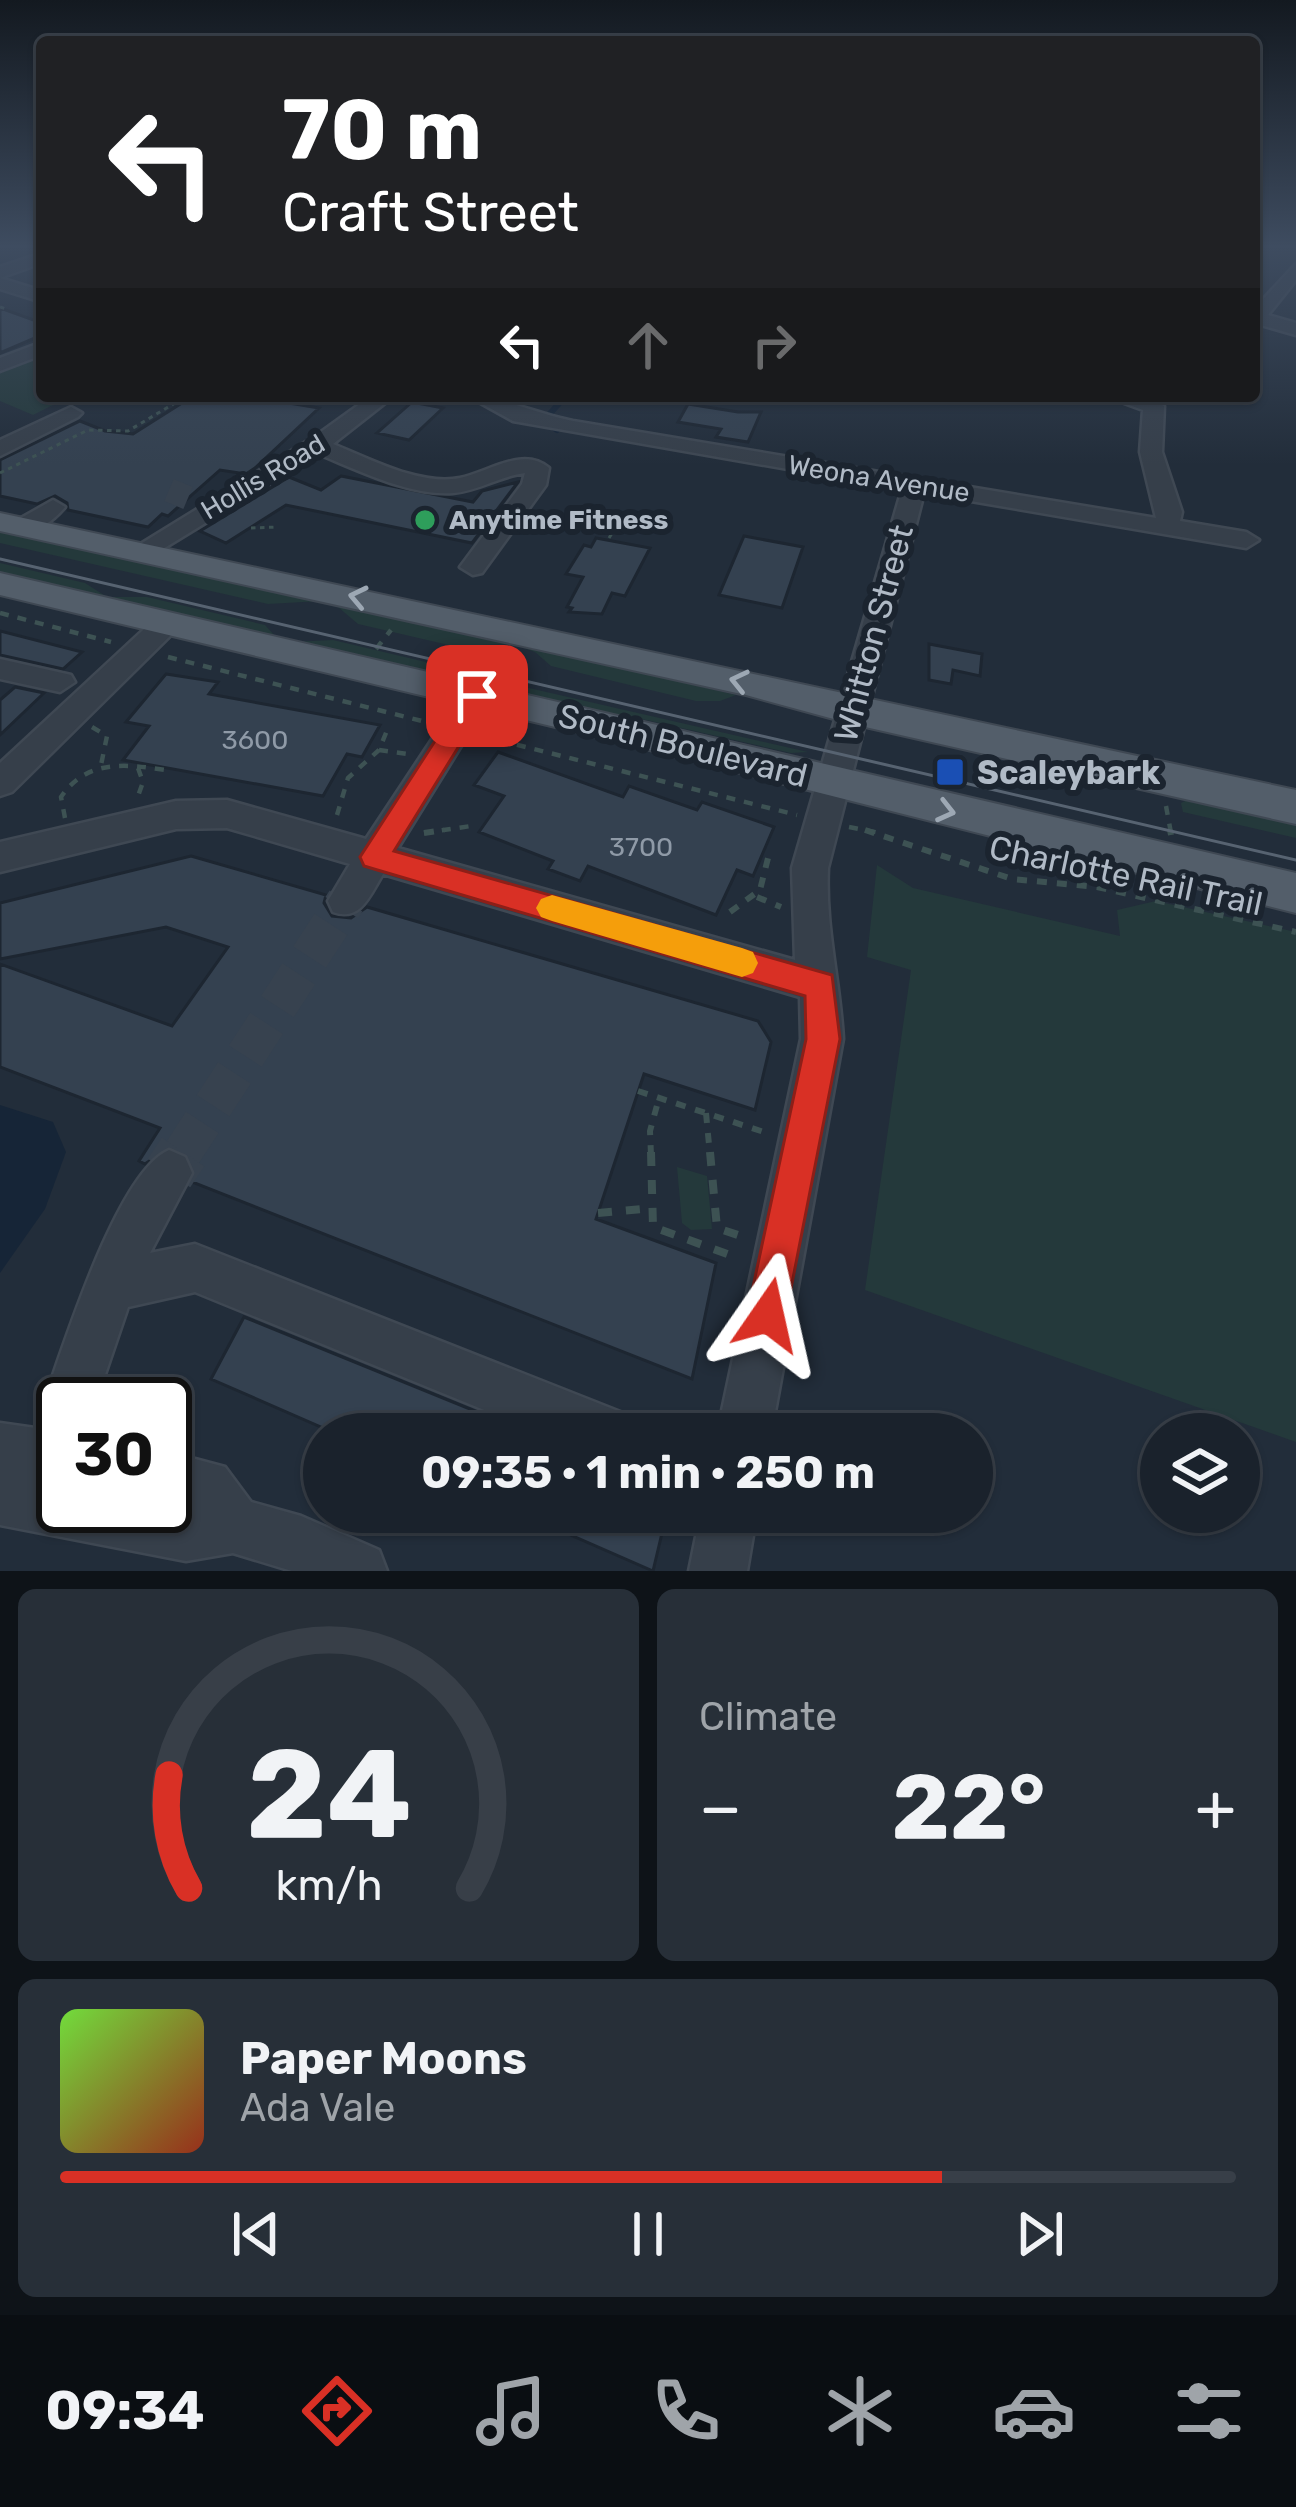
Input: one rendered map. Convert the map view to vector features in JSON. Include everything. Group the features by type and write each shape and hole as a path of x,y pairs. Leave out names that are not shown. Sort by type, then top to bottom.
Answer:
{"main road":[{"path":"12,525 746,682 852,710 1296,807"},
{"name":"South Boulevard","path":"0,584 1296,893"}],"street":[{"path":"1260,319 1296,329"},
{"path":"0,365 36,350"},
{"name":"Hollis Road","path":"139,553 316,446 376,402"},
{"name":"Weona Avenue","path":"490,402 513,415 1246,540"},
{"path":"1138,402 1154,406 1151,452 1167,496 1166,526"},
{"path":"0,448 71,413"},
{"path":"316,446 440,486 471,482 525,464 538,468 534,485 473,567"},
{"name":"Whitton Street","path":"749,1413 823,1039 808,885 915,484"},
{"path":"188,498 212,509"},
{"path":"12,525 53,507"},
{"path":"0,783 166,625"},
{"path":"4,675 60,682"},
{"path":"346,901 477,696"},
{"path":"0,857 176,815 208,812 821,985"},
{"path":"81,1377 131,1234 169,1173"},
{"path":"110,1286 195,1268 557,1413"},
{"path":"192,1484 206,1487 233,1525 297,1558 358,1571"},
{"path":"0,1497 186,1533 233,1525"},
{"path":"718,1571 725,1533"}],"path":[{"path":"0,473 88,430 128,431 177,402"},
{"path":"609,538 616,525"},
{"path":"251,528 277,527"},
{"path":"372,653 396,622 368,616 380,602"},
{"path":"337,815 348,778 379,750 388,728"},
{"path":"101,730 107,741 101,765"},
{"path":"379,750 408,754"},
{"path":"65,818 60,804 64,791 83,772 101,765 166,770"},
{"path":"134,765 143,775 138,796"},
{"path":"1146,801 1167,806 1171,843"},
{"path":"424,833 471,826"},
{"name":"Charlotte Rail Trail","path":"880,833 999,876 1096,887 1296,932"},
{"path":"730,912 757,897 772,873 769,854"},
{"path":"757,897 782,908"},
{"path":"638,1091 767,1133"},
{"path":"659,1097 650,1131 653,1227 733,1256"},
{"path":"706,1113 717,1228 738,1235"},
{"path":"598,1213 652,1208"}],"green space":[{"path":"36,355 36,402 59,402 33,415 0,401 0,371"},
{"path":"0,531 299,592 736,695 696,701 551,666 535,652 513,644 453,646 358,624 338,607 321,601 268,604 0,543"},
{"path":"0,563 85,583 107,597 147,597 265,625 277,638 292,642 333,640 451,668 487,687 529,688 808,752 791,753 468,687 0,575"},
{"path":"1187,800 1296,818 1296,838 1183,812 1181,803"},
{"path":"877,865 913,888 1120,936 1117,910 1156,901 1296,932 1296,1442 1260,1429 1260,1413 1214,1413 865,1290 911,970 867,957"},
{"path":"677,1167 707,1176 712,1229 691,1230 682,1223"}],"water":[{"path":"0,1105 53,1122 66,1152 45,1209 0,1273"}],"building":[{"path":"0,318 36,321 36,338 0,353"},
{"path":"184,402 282,402 319,408 255,468 246,474 220,470 168,516 162,514 148,527 68,510 67,503 55,496 37,504 0,496 0,460 80,421 105,431 133,434"},
{"path":"412,402 443,408 409,440 377,433"},
{"path":"688,404 761,412 748,442 716,437 721,429 678,422"},
{"path":"341,476 473,502 482,491 518,482 472,543 286,505 226,543 200,531 289,477 321,490"},
{"path":"744,536 803,547 782,608 719,595"},
{"path":"596,538 650,548 625,596 612,593 602,614 569,612 572,608 567,607 583,577 566,574 584,545 591,547"},
{"path":"0,631 82,652 63,669 0,655"},
{"path":"929,644 982,654 980,676 953,670 951,684 929,680"},
{"path":"166,674 218,682 209,694 380,725 362,757 347,754 323,796 123,760 149,726 126,722"},
{"path":"15,687 44,693 0,735 0,700"},
{"path":"498,752 623,797 629,786 697,810 702,802 774,827 753,876 737,870 716,915 588,866 580,881 548,869 553,861 479,832 504,796 474,785"},
{"path":"191,856 326,895 324,903 332,916 351,918 367,907 758,1021 771,1042 755,1110 644,1074 596,1219 716,1263 692,1379 192,1182 196,1171 189,1155 171,1146 145,1164 139,1161 160,1128 0,1067 0,964 172,1026 228,947 166,927 0,959 0,903"},
{"path":"244,1317 479,1413 303,1413 303,1419 211,1379"},
{"path":"566,1533 662,1533 653,1571"}],"waterway":[{"path":"557,430 543,421 560,402"}],"tunnel":[{"path":"169,490 188,498"},
{"path":"181,1155 346,901"},
{"path":"169,1173 181,1155"}],"tram line":[{"path":"0,559 1296,860"}],"slow traffic":[{"path":"552,908 742,963"}],"place":[{"name":"Anytime Fitness","path":"425,520"},
{"name":"Scaleybark","path":"950,772"}],"route":[{"path":"477,696 374,857 821,985 823,1039 768,1315"}]}
